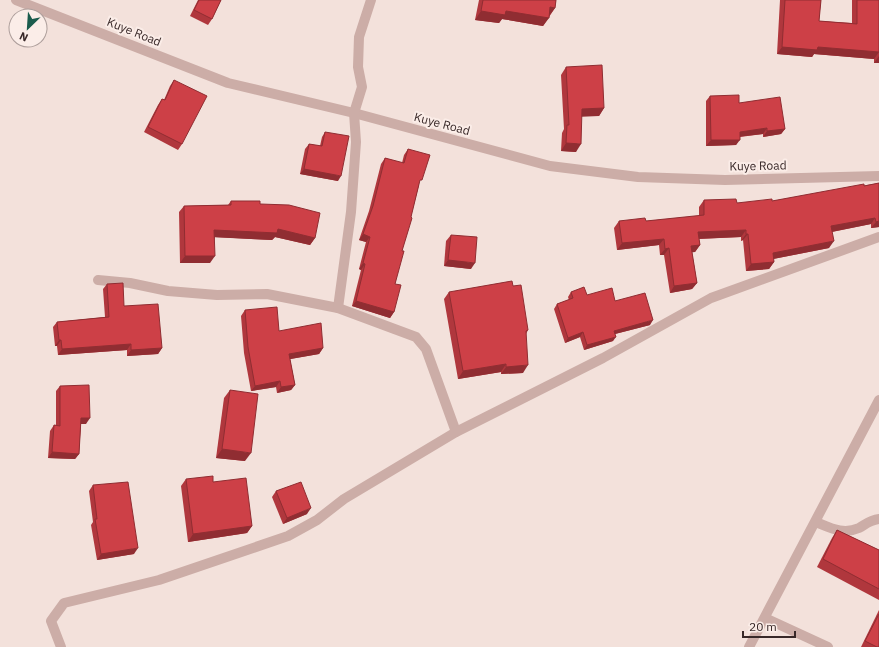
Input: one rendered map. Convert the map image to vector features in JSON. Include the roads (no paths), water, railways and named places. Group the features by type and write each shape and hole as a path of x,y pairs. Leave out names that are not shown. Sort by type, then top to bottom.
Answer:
{"street":[{"name":"Kuye Road","path":"16,0 31,2 228,83 354,113 550,166 638,177 718,180 879,176"},
{"path":"338,308 350,212 356,142 354,113 362,87 358,67 359,37 371,0"},
{"path":"61,647 51,621 64,603 159,580 288,536 317,520 344,499 456,432 603,358 711,298 879,237"},
{"path":"98,280 130,283 168,291 217,295 267,294 338,308 416,337 426,349 456,432"},
{"path":"750,647 879,400"},
{"path":"816,522 839,531 849,532 871,520 879,519"},
{"path":"765,618 828,647"}]}
